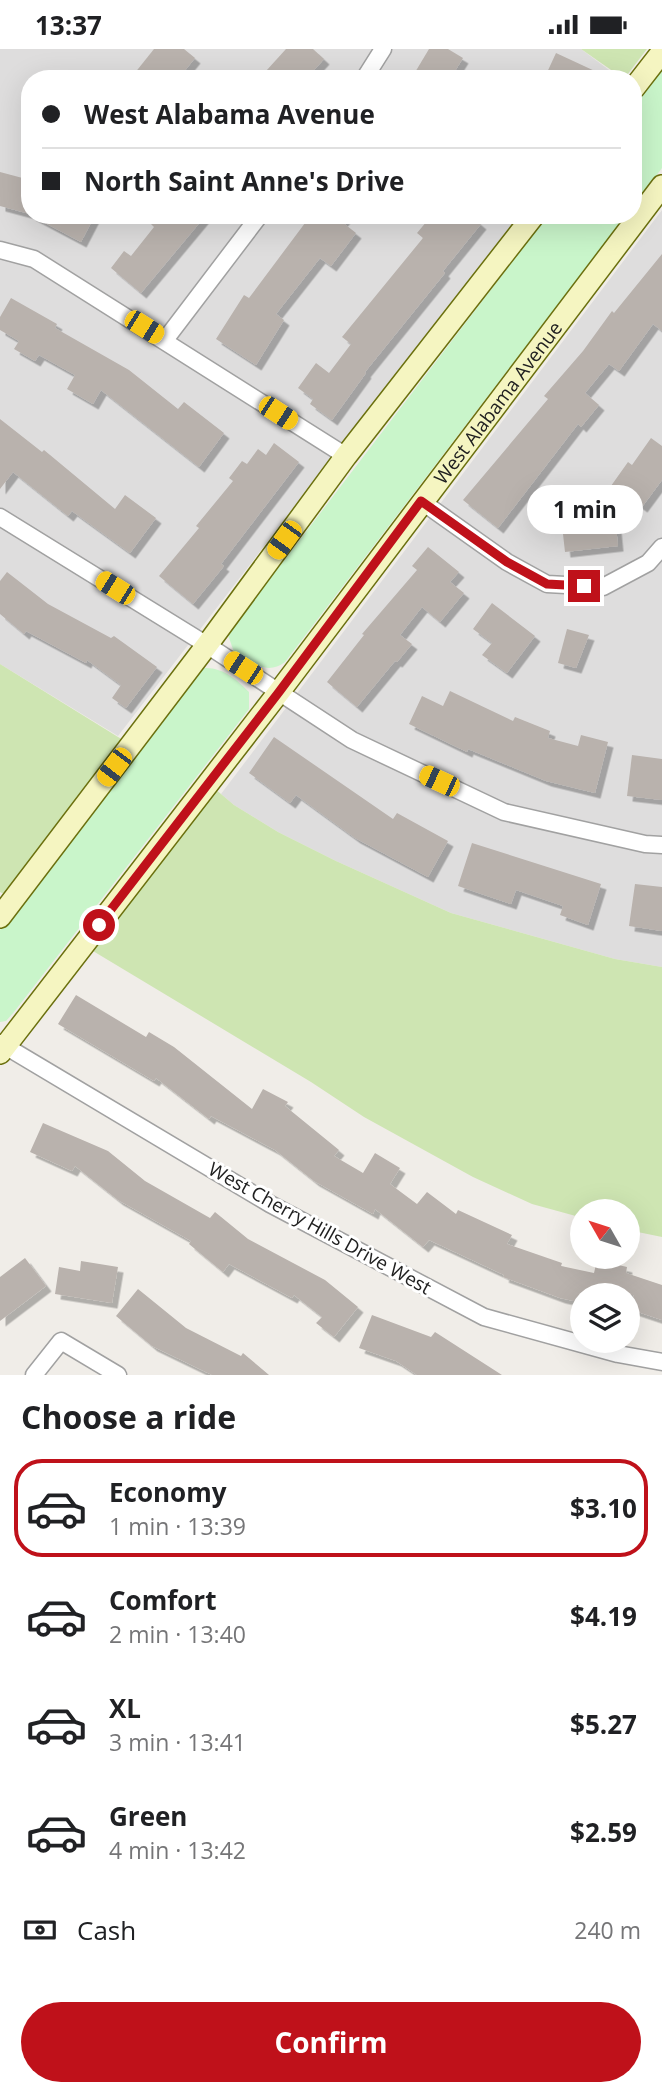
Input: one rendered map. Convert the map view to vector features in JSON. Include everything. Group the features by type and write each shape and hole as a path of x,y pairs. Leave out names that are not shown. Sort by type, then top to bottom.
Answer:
{"street":[{"path":"370,70 383,49"},
{"path":"642,78 662,52"},
{"name":"West Alabama Avenue","path":"642,212 662,186"},
{"path":"165,340 253,224"},
{"path":"0,917 207,645 346,456 527,224"},
{"name":"West Alabama Avenue","path":"2,1047 279,692 633,224"},
{"path":"0,250 34,259 346,456"},
{"path":"421,501 507,562 547,584 603,587 648,563 662,547"},
{"path":"0,517 207,645 352,740 504,812 645,845 662,845"},
{"name":"West Cherry Hills Drive West","path":"2,1047 270,1204 484,1317 618,1354 662,1361"},
{"path":"34,1375 61,1341 118,1375"}],"shaded area":[{"path":"0,49 581,49 609,70 21,70 21,224 512,224 118,736 0,664"},
{"path":"662,210 662,967 615,959 451,913 278,832 221,794"}],"green space":[{"path":"581,49 647,49 631,70 611,70"},
{"path":"662,66 662,168 642,194 642,92"},
{"path":"541,224 619,224 285,662 265,668 234,652 228,635"},
{"path":"0,664 131,745 14,899 0,892"},
{"path":"204,668 223,672 240,683 249,692 249,709 14,1012 6,1021 0,1022 0,930 197,673"},
{"path":"208,783 234,805 278,832 451,913 615,959 662,967 662,1237 640,1232 640,1199 570,1199 570,1214 532,1204 473,1177 364,1117 311,1082 83,945"}],"building":[{"path":"154,49 184,49 195,58 185,70 137,70"},
{"path":"286,49 313,49 324,59 314,70 267,70"},
{"path":"429,49 448,49 463,58 456,70 416,70"},
{"path":"556,53 593,70 548,70"},
{"path":"0,172 21,178 21,212 0,206"},
{"path":"47,224 90,224 81,242"},
{"path":"151,224 198,224 141,293 111,268 124,251 131,256 154,227"},
{"path":"304,224 345,224 356,233 331,266 320,258 276,314 284,320 256,365 216,339 244,295 249,298"},
{"path":"424,224 481,224 365,372 332,420 310,404 313,399 298,388 316,363 329,373 351,344 342,337 423,238 417,233"},
{"path":"662,254 662,331 653,324 619,371 609,364 585,393 599,405 581,427 578,424 498,528 463,500 548,399 544,396 583,351 612,311 614,313"},
{"path":"11,298 57,324 55,328 129,370 178,409 184,402 224,433 199,467 101,390 93,404 67,389 75,375 39,355 35,361 14,349 19,341 0,330 0,317"},
{"path":"0,419 42,452 44,450 115,509 125,495 156,518 130,553 72,511 68,516 13,472 0,489"},
{"path":"651,438 662,446 662,480 642,507 612,486 618,546 565,552 561,516 575,515 574,503 601,500 628,462 632,465"},
{"path":"274,443 299,462 221,564 224,566 193,604 159,576 233,481 229,478 242,461 247,464 258,449 266,455"},
{"path":"428,547 459,572 450,582 464,593 440,622 422,607 400,635 412,644 357,707 327,682 364,635 362,634 417,570 412,566"},
{"path":"7,572 48,604 111,638 114,636 157,667 126,708 112,698 121,685 87,660 86,663 26,631 24,634 0,614 0,581"},
{"path":"492,603 535,636 507,673 482,655 492,643 473,629"},
{"path":"567,629 589,635 576,668 558,663"},
{"path":"450,691 513,721 515,717 550,731 548,738 578,746 581,735 608,742 595,793 546,781 468,749 467,752 409,724 422,696 443,706"},
{"path":"274,737 393,819 397,813 448,841 428,877 355,838 296,795 290,803 249,773"},
{"path":"632,755 662,759 662,800 627,796"},
{"path":"472,843 601,884 588,925 560,915 563,906 516,890 511,904 458,886"},
{"path":"635,884 662,887 662,931 629,926"},
{"path":"76,995 146,1037 149,1032 174,1047 252,1109 263,1089 288,1102 285,1106 339,1150 334,1156 363,1173 375,1153 400,1168 390,1184 417,1204 427,1192 456,1214 458,1210 512,1235 507,1244 562,1263 561,1266 594,1273 595,1269 627,1269 626,1273 662,1285 662,1320 640,1313 640,1283 570,1283 570,1300 503,1277 504,1275 429,1240 423,1247 375,1209 373,1214 314,1181 275,1150 211,1116 209,1119 156,1078 154,1081 58,1024"},
{"path":"43,1123 108,1151 145,1181 210,1218 215,1212 248,1239 325,1280 358,1307 334,1337 316,1323 322,1317 294,1295 292,1298 229,1264 223,1272 189,1244 191,1241 118,1200 75,1166 72,1171 30,1152"},
{"path":"25,1258 46,1286 0,1321 0,1277"},
{"path":"81,1261 118,1267 112,1303 55,1294 59,1267 80,1271"},
{"path":"138,1289 186,1328 241,1356 243,1353 269,1375 212,1375 152,1346 116,1316"},
{"path":"372,1315 431,1337 435,1332 502,1375 417,1375 396,1361 359,1348"}],"route":[{"path":"99,925 279,692 421,501 507,562 547,584 584,586"}]}
